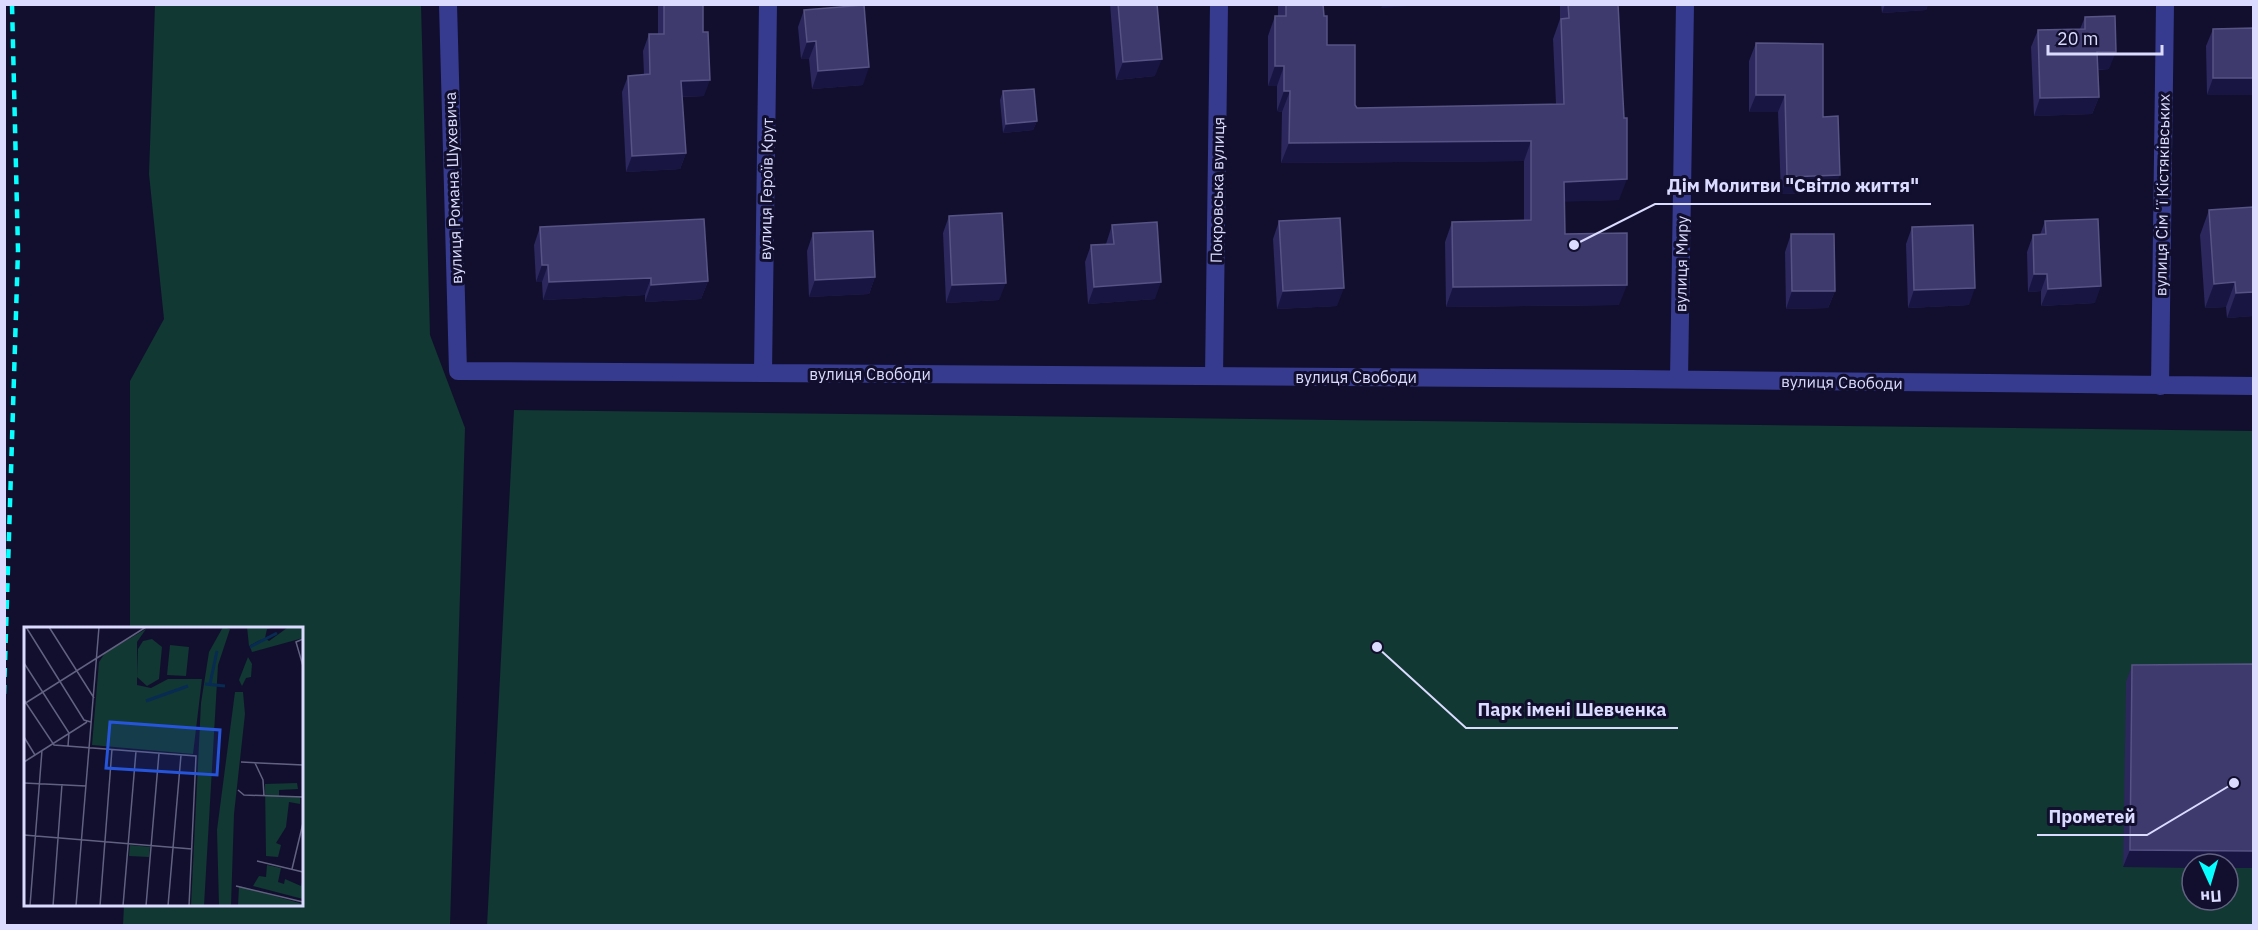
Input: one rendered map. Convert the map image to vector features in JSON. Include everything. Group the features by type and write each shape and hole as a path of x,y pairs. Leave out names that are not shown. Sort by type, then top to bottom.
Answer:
{"street":[{"name":"вулиця Романа Шухевича","path":"448,4 458,371"},
{"name":"вулиця Героїв Крут","path":"763,373 768,4"},
{"name":"Покровська вулиця","path":"1214,376 1219,4"},
{"name":"вулиця Миру","path":"1679,379 1685,4"},
{"name":"вулиця Сімʼї Кістяківських","path":"2160,386 2165,4"},
{"name":"вулиця Свободи","path":"458,371 1679,379 2253,386"}],"green space":[{"path":"155,5 421,5 430,335 465,428 450,925 123,925 124,906 303,906 303,627 130,627 130,381 164,319 149,174"},
{"path":"514,410 2253,431 2253,925 487,926"}],"building":[{"path":"664,4 703,4 703,32 708,32 710,80 681,81 686,153 632,156 628,76 650,74 649,34 664,34"},
{"path":"1118,4 1157,4 1162,59 1123,62"},
{"path":"1286,4 1323,4 1324,16 1327,16 1327,45 1355,45 1355,105 1357,108 1564,104 1561,19 1569,18 1568,4 1618,4 1624,118 1627,118 1627,179 1564,182 1565,234 1627,233 1627,285 1453,287 1452,222 1531,220 1531,141 1289,143 1290,91 1284,91 1284,66 1275,66 1275,16 1286,16"},
{"path":"864,5 869,67 818,71 816,41 807,42 804,10"},
{"path":"2115,16 2116,52 2097,52 2099,97 2040,98 2038,30 2085,29 2085,17"},
{"path":"2253,28 2253,78 2213,78 2213,29"},
{"path":"1756,43 1823,44 1823,117 1838,116 1840,175 1787,177 1785,95 1756,95"},
{"path":"1034,89 1037,121 1006,124 1003,91"},
{"path":"2253,207 2253,292 2236,293 2235,282 2214,284 2209,210"},
{"path":"1002,213 1006,283 952,285 949,216"},
{"path":"1340,218 1344,288 1283,291 1279,221"},
{"path":"704,219 708,281 651,285 651,278 549,282 548,265 542,265 540,227"},
{"path":"2098,219 2101,286 2048,289 2047,274 2034,274 2033,235 2046,234 2045,221"},
{"path":"1157,222 1161,282 1094,287 1091,245 1114,244 1112,225"},
{"path":"1973,225 1975,288 1914,290 1912,227"},
{"path":"873,231 875,277 815,280 813,233"},
{"path":"1791,234 1834,234 1835,291 1792,291"},
{"path":"2253,664 2253,851 2130,850 2132,665"}],"railway":[{"path":"4,694 18,250 12,4"}],"place":[{"name":"Дім Молитви \"Світло життя\"","path":"1574,245"},
{"name":"Парк імені Шевченка","path":"1377,647"},
{"name":"Прометей","path":"2234,783"}]}
